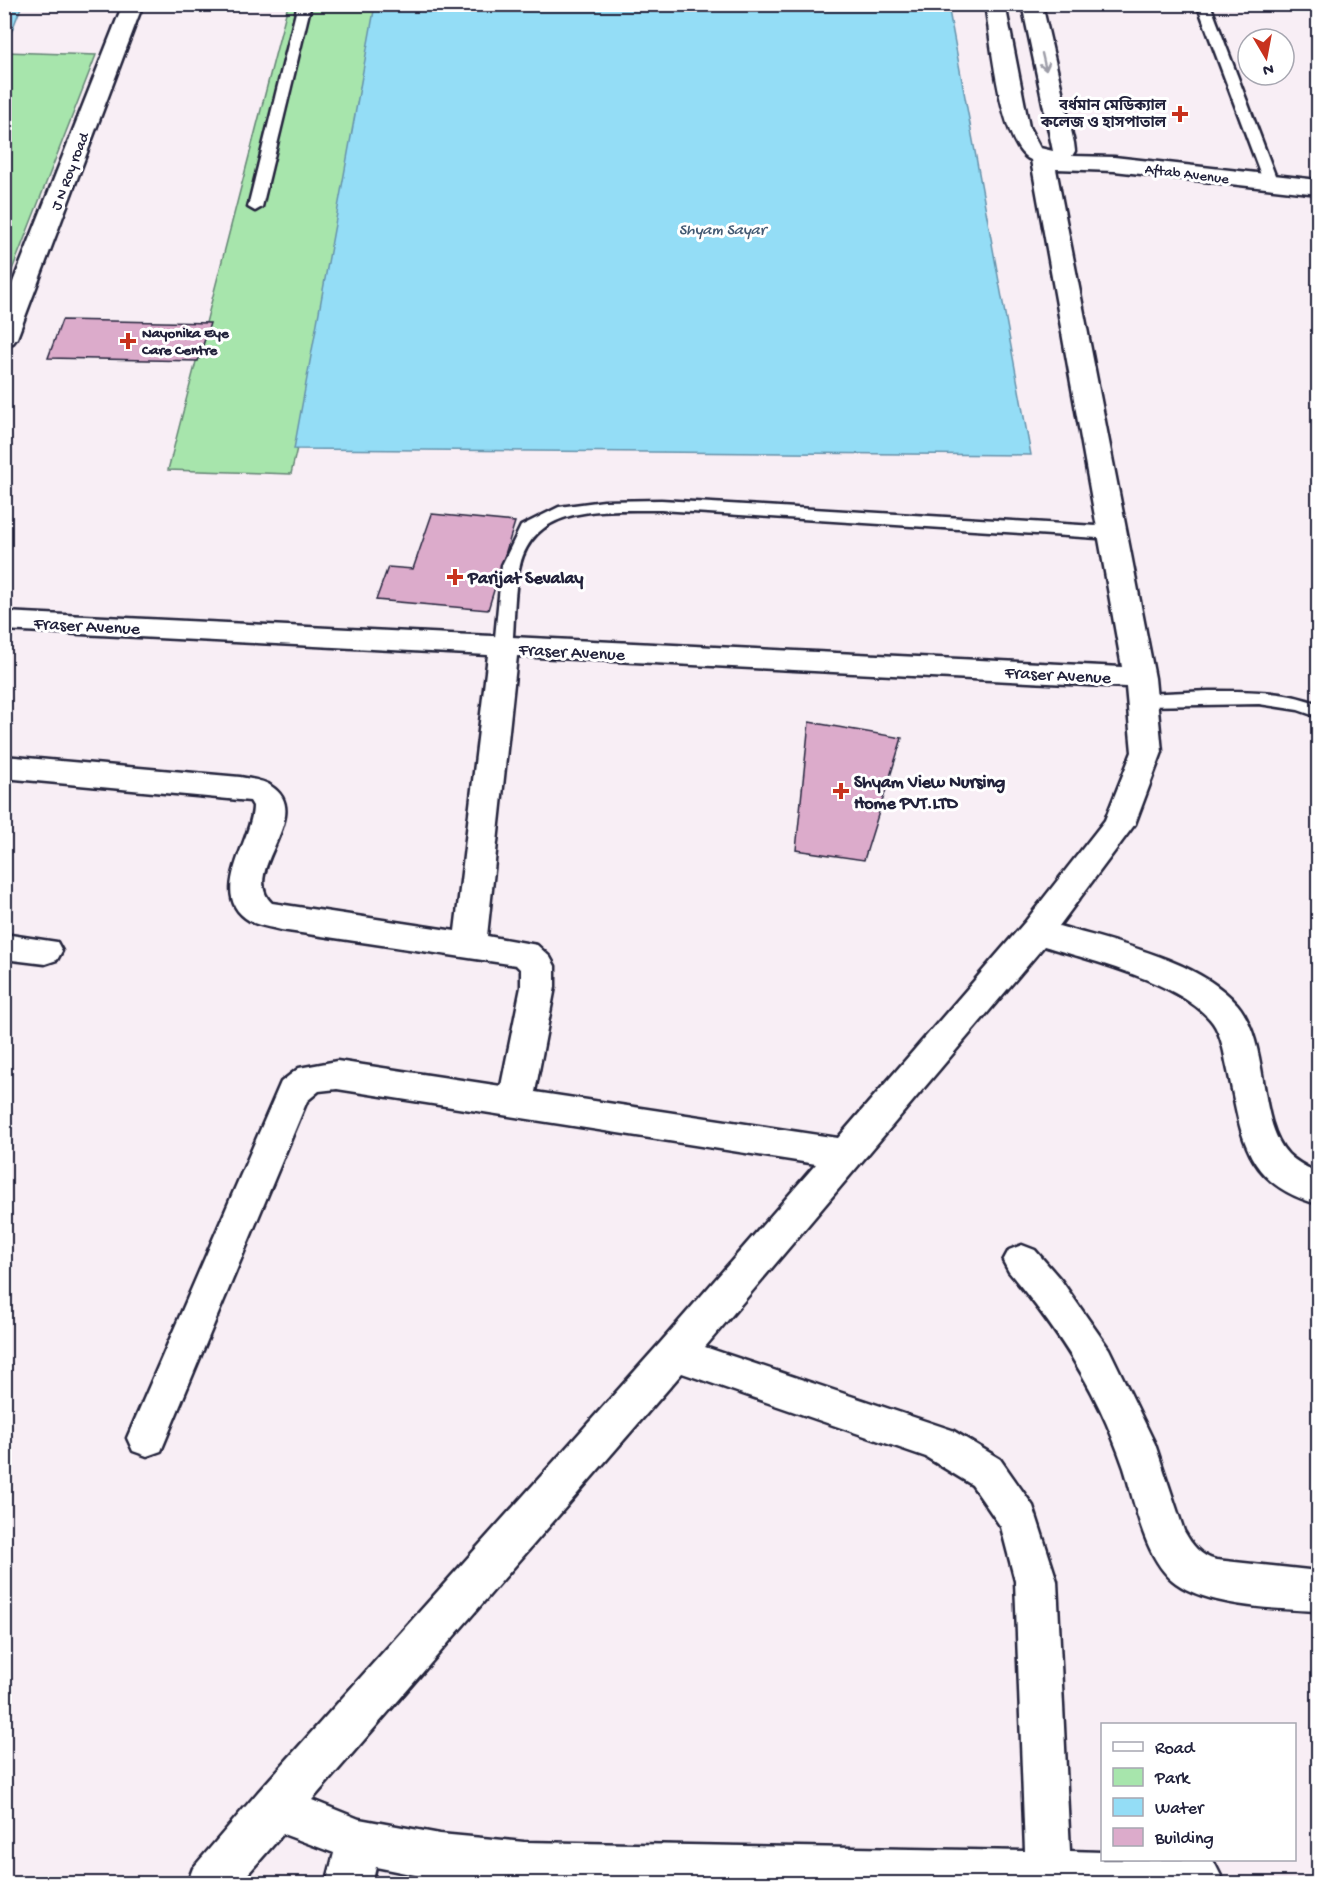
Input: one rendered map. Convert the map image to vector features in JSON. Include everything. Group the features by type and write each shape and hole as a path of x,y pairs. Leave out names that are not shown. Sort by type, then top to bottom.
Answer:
{"street":[{"name":"J N Roy road","path":"4,338 133,4"},
{"path":"995,4 1018,128 1031,152 1049,159 1064,151 1032,4"},
{"path":"209,1884 675,1354 1037,931 1119,824 1147,752 1142,689 1049,159"},
{"name":"Aftab Avenue","path":"1049,159 1318,187"},
{"name":"Fraser Avenue","path":"4,621 503,648 1142,689"},
{"path":"470,944 503,648"},
{"path":"4,767 240,788 260,793 269,803 269,820 246,880 249,901 261,912 281,918 470,944 525,954 538,966 538,987 515,1103"},
{"path":"1037,931 1166,975 1202,992 1225,1014 1242,1051 1259,1138 1275,1164 1318,1189"},
{"path":"4,946 45,951"},
{"path":"147,1438 293,1092 311,1078 337,1076 846,1154"},
{"path":"1022,1261 1070,1320 1104,1376 1139,1450 1161,1522 1174,1554 1193,1572 1216,1579 1318,1591"},
{"path":"675,1354 938,1443 986,1472 1018,1519 1035,1581 1048,1872"},
{"path":"274,1808 358,1841 440,1857 525,1865 1198,1876"},
{"path":"349,1884 358,1841"}],"lane":[{"path":"255,207 305,4"},
{"path":"1203,4 1271,183"},
{"path":"503,648 511,565 527,530 560,512 604,506 661,505 1113,533"},
{"path":"1142,689 1281,699 1307,705 1318,711"}],"green space":[{"path":"288,5 399,5 291,474 168,470"},
{"path":"4,52 96,55 5,288"}],"water":[{"path":"5,4 22,5 6,45 4,45"},
{"name":"Shyam Sayar","path":"375,5 948,5 1031,455 294,449"}],"building":[{"path":"62,320 210,323 198,361 48,358"},
{"path":"432,514 515,522 488,610 376,600 388,567 413,569"},
{"path":"809,722 902,738 864,860 796,850"}],"place":[{"name":"বর্ধমান মেডিক্যাল কলেজ ও হাসপাতাল","path":"1180,114"},
{"name":"Nayonika Eye Care Centre","path":"128,341"},
{"name":"Parijat Sevalay","path":"455,577"},
{"name":"Shyam View Nursing Home PVT.LTD","path":"841,791"}]}
